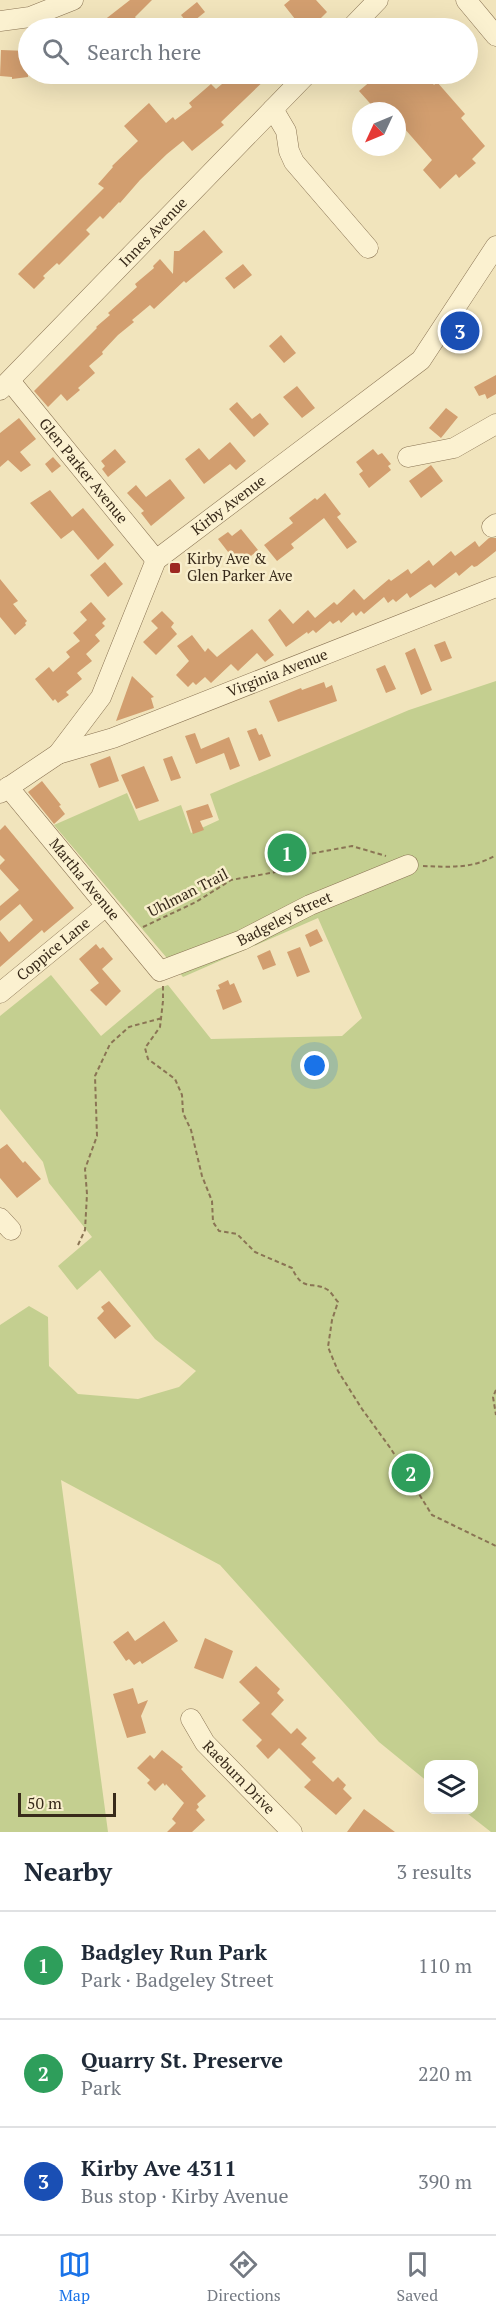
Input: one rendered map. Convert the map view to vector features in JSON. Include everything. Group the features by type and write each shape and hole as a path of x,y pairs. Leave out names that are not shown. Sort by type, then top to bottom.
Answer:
{"street":[{"path":"22,18 73,0"},
{"path":"361,18 378,0"},
{"path":"466,0 496,36"},
{"path":"0,21 18,19"},
{"name":"Innes Avenue","path":"5,386 297,84"},
{"path":"273,109 286,131 294,162 368,248"},
{"name":"Kirby Avenue","path":"156,560 421,360 496,246"},
{"name":"Glen Parker Avenue","path":"5,386 156,560"},
{"path":"408,457 454,448 495,425"},
{"path":"4,790 58,754 100,698 156,560"},
{"name":"Virginia Avenue","path":"58,754 113,738 496,587"},
{"name":"Martha Avenue","path":"4,790 160,971"},
{"name":"Badgeley Street","path":"160,971 242,940 310,905 408,865"},
{"name":"Coppice Lane","path":"0,993 106,906"},
{"name":"Raeburn Drive","path":"191,1719 205,1743 292,1832"}],"path":[{"name":"Uhlman Trail","path":"133,938 144,926 196,902 231,880 268,875 276,872 293,857 352,846 376,852 408,865 453,868 483,863 496,855"},
{"path":"160,971 163,987 162,1018 160,1027 145,1048 148,1059 175,1079 182,1095 183,1113 191,1130 199,1168 212,1201 213,1221 219,1231 237,1234 255,1252 292,1268 297,1280 328,1290 338,1302 332,1320 328,1347 338,1371 362,1409 408,1474 432,1515 496,1546"},
{"path":"78,1245 85,1230 87,1194 84,1169 97,1136 98,1105 95,1076 110,1044 129,1027 162,1018"},
{"path":"496,1390 493,1397 496,1415"}],"green space":[{"path":"496,681 496,1832 491,1832 468,1814 478,1814 478,1760 424,1760 424,1779 379,1742 220,1565 61,1480 108,1832 0,1832 0,1325 29,1306 48,1317 49,1366 78,1394 138,1399 179,1387 196,1371 155,1339 100,1270 77,1290 58,1266 92,1237 49,1183 43,1162 0,1109 0,1016 51,975 101,1036 157,989 168,985 211,1039 342,1036 362,1018 318,918 183,977 54,825 127,793 139,821 181,805 191,833 219,820 210,794 409,710"}],"building":[{"path":"130,0 152,0 136,18 107,18"},
{"path":"290,0 316,0 327,12 321,18 294,18 284,5"},
{"path":"197,2 205,12 198,18 183,18 181,15"},
{"path":"1,50 18,51 18,78 0,76"},
{"path":"211,84 216,89 222,84 261,84 221,122 224,125 192,151 183,141 167,154 103,219 100,216 86,230 90,234 59,265 57,263 43,276 45,278 34,289 18,274 104,188 98,184 112,166 138,141 124,126 149,103 166,123 173,117 175,120 192,107 189,103"},
{"path":"367,84 439,84 465,114 461,118 485,146 472,159 476,163 459,178 456,174 440,189 423,170 432,160 406,130 406,102 369,102 359,91"},
{"path":"204,230 223,252 186,283 184,281 154,309 150,305 132,320 134,322 118,335 102,352 103,354 89,366 95,373 78,388 80,390 67,401 61,394 48,407 34,391 110,315 108,313 137,287 135,284 154,268 153,266 160,259 173,274 174,251 179,251"},
{"path":"243,264 252,275 234,289 225,278"},
{"path":"281,335 296,353 284,363 269,346"},
{"path":"496,375 496,394 487,399 485,394 479,396 474,387"},
{"path":"297,386 315,408 302,418 283,397"},
{"path":"237,402 252,419 260,413 269,424 254,437 229,409"},
{"path":"446,408 458,417 441,438 429,428"},
{"path":"19,418 36,439 20,452 31,465 21,472 8,460 0,467 0,433"},
{"path":"230,442 246,461 236,470 230,464 204,484 185,459 199,448 209,460"},
{"path":"115,449 126,462 108,477 102,469 105,466 101,461"},
{"path":"373,449 378,455 382,453 391,464 388,466 391,470 369,488 359,474 363,471 356,462"},
{"path":"53,457 61,466 52,473 45,464"},
{"path":"431,465 443,481 421,498 409,481"},
{"path":"170,479 185,498 151,526 141,513 144,511 127,493 136,485 146,497"},
{"path":"50,490 72,517 83,508 114,545 98,560 73,530 61,539 30,503"},
{"path":"325,493 341,514 337,517 357,542 347,549 324,518 291,544 294,548 277,561 264,545 293,523 289,518"},
{"path":"241,529 258,550 239,566 218,539 228,532 232,536"},
{"path":"489,538 496,538 496,551 477,566 472,565 459,576 456,572 435,588 431,584 410,598 407,593 396,602 393,599 388,603 384,597 364,614 361,611 356,616 353,612 341,623 339,620 333,624 330,621 316,633 313,630 308,634 307,632 286,647 268,620 280,609 293,624 308,610 315,618 334,602 337,605 354,589 364,600 389,579 391,581 408,569 411,574 429,560 433,566 451,551 455,556 475,541 479,547"},
{"path":"105,562 123,584 108,597 90,575"},
{"path":"0,579 18,601 13,604 27,621 26,625 15,635 0,617"},
{"path":"91,602 106,619 102,623 105,626 95,635 100,641 86,654 92,661 77,673 82,679 66,692 69,695 58,703 55,699 53,701 35,679 49,667 53,672 70,657 66,652 80,641 73,633 87,620 80,612"},
{"path":"162,611 174,623 171,627 177,634 156,655 143,642 158,628 151,621"},
{"path":"252,629 274,655 265,662 257,653 238,671 231,664 211,683 205,677 196,685 193,682 188,687 176,675 189,661 177,646 192,635 205,652 208,648 217,657"},
{"path":"445,641 452,658 441,662 434,645"},
{"path":"415,648 432,690 421,695 405,653"},
{"path":"385,665 396,689 386,693 376,669"},
{"path":"132,676 154,697 151,698 154,708 116,721"},
{"path":"324,682 326,688 332,685 337,701 278,722 269,701 301,688 302,690"},
{"path":"256,728 259,735 262,734 271,756 259,761 247,731"},
{"path":"195,733 201,749 229,737 240,766 230,770 224,753 196,764 185,736"},
{"path":"110,756 119,781 99,788 90,764"},
{"path":"172,756 181,778 171,781 163,759"},
{"path":"144,766 159,801 136,809 121,775"},
{"path":"42,781 61,805 59,806 65,814 54,824 28,792"},
{"path":"208,804 213,817 200,821 204,830 193,834 186,811"},
{"path":"5,825 74,908 44,933 42,930 0,967 0,931 9,942 33,920 20,904 0,921 0,906 19,890 0,869 0,865 5,860 0,855 0,830"},
{"path":"317,929 323,941 310,947 305,935"},
{"path":"96,944 100,949 103,947 113,959 102,969 121,991 106,1006 90,990 99,983 79,959"},
{"path":"300,947 310,972 297,977 287,952"},
{"path":"270,950 276,965 263,970 257,956"},
{"path":"228,980 230,985 234,983 242,1002 223,1010 216,990 220,989 218,985"},
{"path":"7,1144 41,1179 17,1198 0,1178 0,1149"},
{"path":"109,1301 131,1326 115,1339 97,1318 104,1311 101,1307"},
{"path":"164,1621 178,1641 142,1664 140,1661 134,1665 129,1659 126,1661 113,1642 128,1631 135,1641"},
{"path":"205,1638 233,1651 223,1679 194,1668"},
{"path":"256,1666 280,1689 277,1693 284,1700 271,1714 291,1734 297,1728 307,1738 301,1744 316,1758 312,1762 333,1782 338,1777 346,1785 343,1789 352,1798 336,1815 304,1787 311,1780 279,1748 268,1759 256,1746 262,1740 242,1720 260,1703 239,1682"},
{"path":"133,1688 138,1704 148,1700 141,1716 146,1733 127,1738 113,1694"},
{"path":"162,1750 183,1767 181,1769 206,1796 197,1804 199,1807 196,1810 205,1820 192,1832 167,1832 176,1823 172,1819 184,1803 166,1784 165,1786 163,1783 155,1791 147,1783 150,1780 137,1768 150,1755 154,1759"},
{"path":"364,1809 395,1832 347,1832"}],"place":[{"name":"Kirby Ave 4311","path":"460,331"},
{"name":"Kirby Ave & Glen Parker Ave","path":"175,568"},
{"name":"Badgley Run Park","path":"287,853"},
{"name":"Quarry St. Preserve","path":"411,1473"}]}
